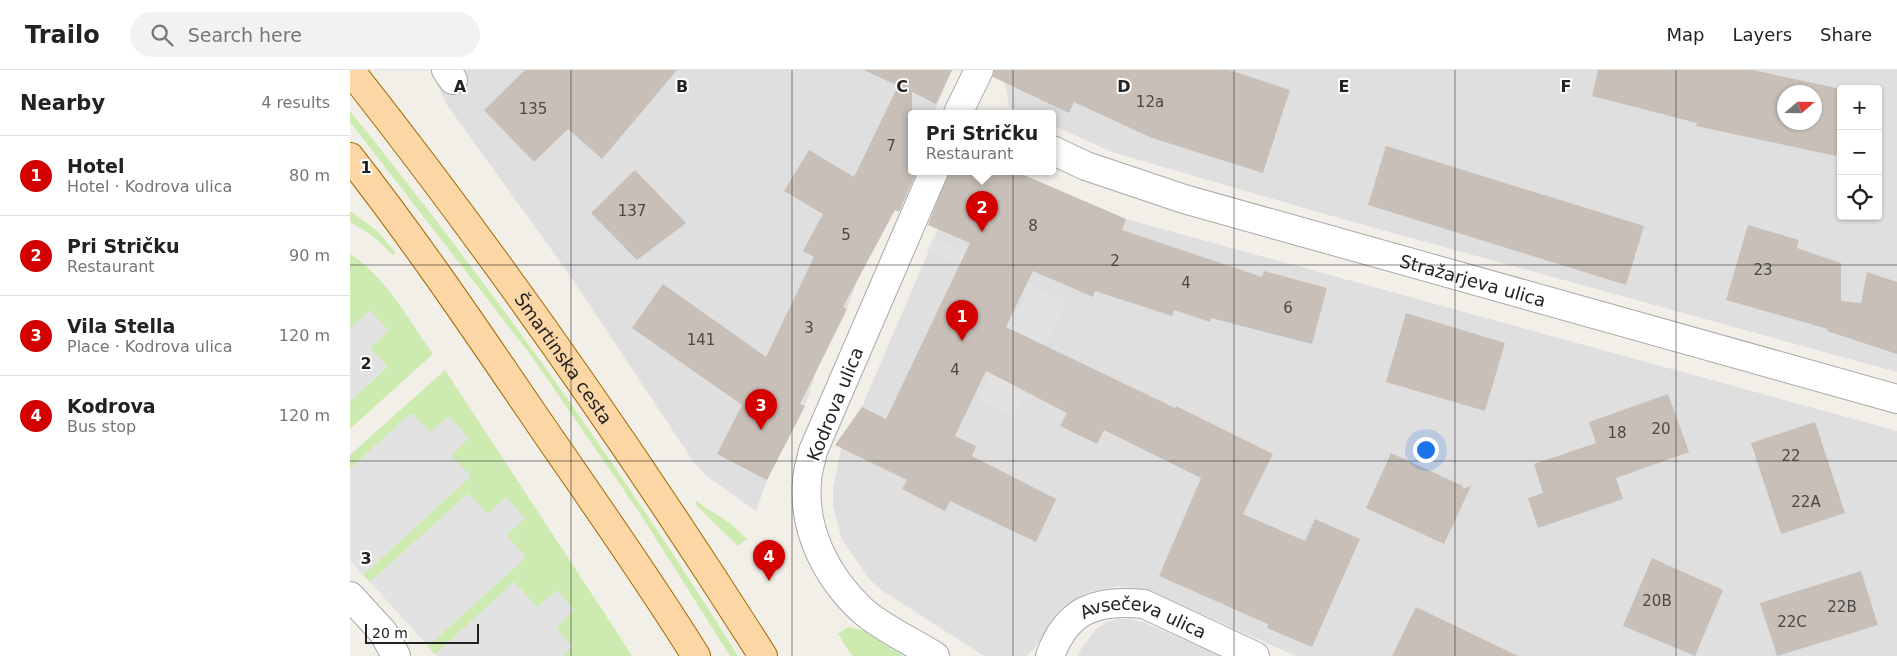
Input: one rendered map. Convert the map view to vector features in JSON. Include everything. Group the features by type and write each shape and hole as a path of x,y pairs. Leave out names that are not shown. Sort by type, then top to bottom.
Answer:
{"main road":[{"name":"Šmartinska cesta","path":"350,70 550,334 684,530 763,656"},
{"path":"350,157 413,238 477,330 664,605 696,656"}],"street":[{"path":"963,110 979,70"},
{"name":"Stražarjeva ulica","path":"1056,152 1086,166 1184,199 1897,399"},
{"name":"Kodrova ulica","path":"932,175 813,452 807,481 807,509 818,550 845,592 864,612 935,656"},
{"path":"350,596 383,632 396,656"},
{"name":"Avsečeva ulica","path":"1050,656 1058,636 1080,613 1098,605 1124,602 1144,604 1254,656"}],"shaded area":[{"path":"430,70 952,70 935,110 908,110 908,175 911,175 857,281 847,309 817,369 805,406 767,480 756,511 708,477 695,464 569,274 447,105"},
{"path":"1011,70 1897,70 1897,372 1328,215 1112,152 1056,127 1056,110 1019,110 1009,106 1005,82"},
{"path":"961,175 1023,175 1126,219 1897,431 1897,656 1296,656 1147,590 1118,586 1086,593 1061,608 1051,620 1038,644 1027,656 984,656 883,591 871,581 842,540 833,506 833,489 841,449 861,409"},
{"path":"933,238 1067,301 1014,416 978,399 1025,297 927,251"},
{"path":"370,310 389,331 370,348 387,366 350,401 350,326 352,327"},
{"path":"411,413 430,432 449,416 469,438 451,455 471,476 363,575 350,560 350,469"},
{"path":"468,494 488,514 506,497 525,518 506,535 526,557 428,646 370,582"},
{"path":"514,582 537,607 557,590 574,610 556,628 572,647 562,656 435,655"},
{"path":"1118,619 1143,622 1221,656 1078,656 1095,630 1107,622"}],"green space":[{"path":"350,111 453,243 552,378 647,515 738,656 730,656 641,515 530,354 350,122"},
{"path":"350,211 376,230 396,253 393,255 373,236 350,222"},
{"path":"350,254 386,287 433,354 350,429 350,401 387,367 350,326"},
{"path":"445,370 632,656 562,656 572,647 555,628 574,609 537,607 514,582 435,655 428,646 525,558 506,535 525,518 488,514 468,494 370,582 363,575 470,477 411,413 350,469 350,455"},
{"path":"696,501 731,524 747,539 738,546 695,504"},
{"path":"848,627 862,630 903,656 852,656 838,634"}],"building":[{"path":"525,70 677,70 602,159 568,129 534,162 484,110"},
{"path":"864,70 952,70 936,104 912,92 912,110 908,110 908,175 915,175 899,212 895,210 843,307 847,309 800,404 805,406 767,480 717,454 742,405 632,328 663,284 766,357 814,257 803,251 823,214 784,191 809,150 854,177 898,86"},
{"path":"994,70 1229,70 1290,90 1263,173 1152,138 1074,102 1069,113 993,77"},
{"path":"1598,70 1753,70 1837,88 1836,156 1696,126 1697,123 1592,96"},
{"path":"1386,146 1644,226 1626,285 1368,205"},
{"path":"635,170 686,223 637,260 591,213"},
{"path":"947,175 1023,175 1126,219 1122,230 1262,277 1264,271 1327,288 1312,344 1211,318 1210,322 1174,310 1172,316 1095,291 1093,297 1033,271 1006,327 1175,408 1176,406 1273,454 1243,514 1305,541 1315,519 1360,539 1312,647 1267,628 1268,624 1159,576 1201,478 1104,430 1097,444 1060,426 1067,413 986,371 955,436 976,446 972,456 1056,499 1036,542 950,501 945,511 902,489 907,480 835,445 862,407 886,419 970,243 928,225"},
{"path":"1748,225 1799,240 1797,248 1841,263 1841,301 1861,303 1867,272 1897,282 1897,354 1827,331 1828,329 1726,300"},
{"path":"1406,313 1505,343 1485,411 1386,382"},
{"path":"1668,394 1689,452 1616,478 1623,499 1538,528 1528,498 1543,493 1534,464 1596,443 1589,422"},
{"path":"1815,422 1845,513 1781,534 1751,443"},
{"path":"1391,453 1463,486 1462,489 1471,486 1444,544 1366,508"},
{"path":"1652,558 1723,590 1695,656 1623,626"},
{"path":"1861,571 1878,625 1777,656 1760,603"},
{"path":"1416,607 1518,656 1392,656"}],"place":[{"name":"Pri Stričku","path":"982,232"},
{"name":"Hotel","path":"962,341"},
{"name":"Vila Stella","path":"761,430"},
{"name":"Kodrova","path":"769,581"}]}
